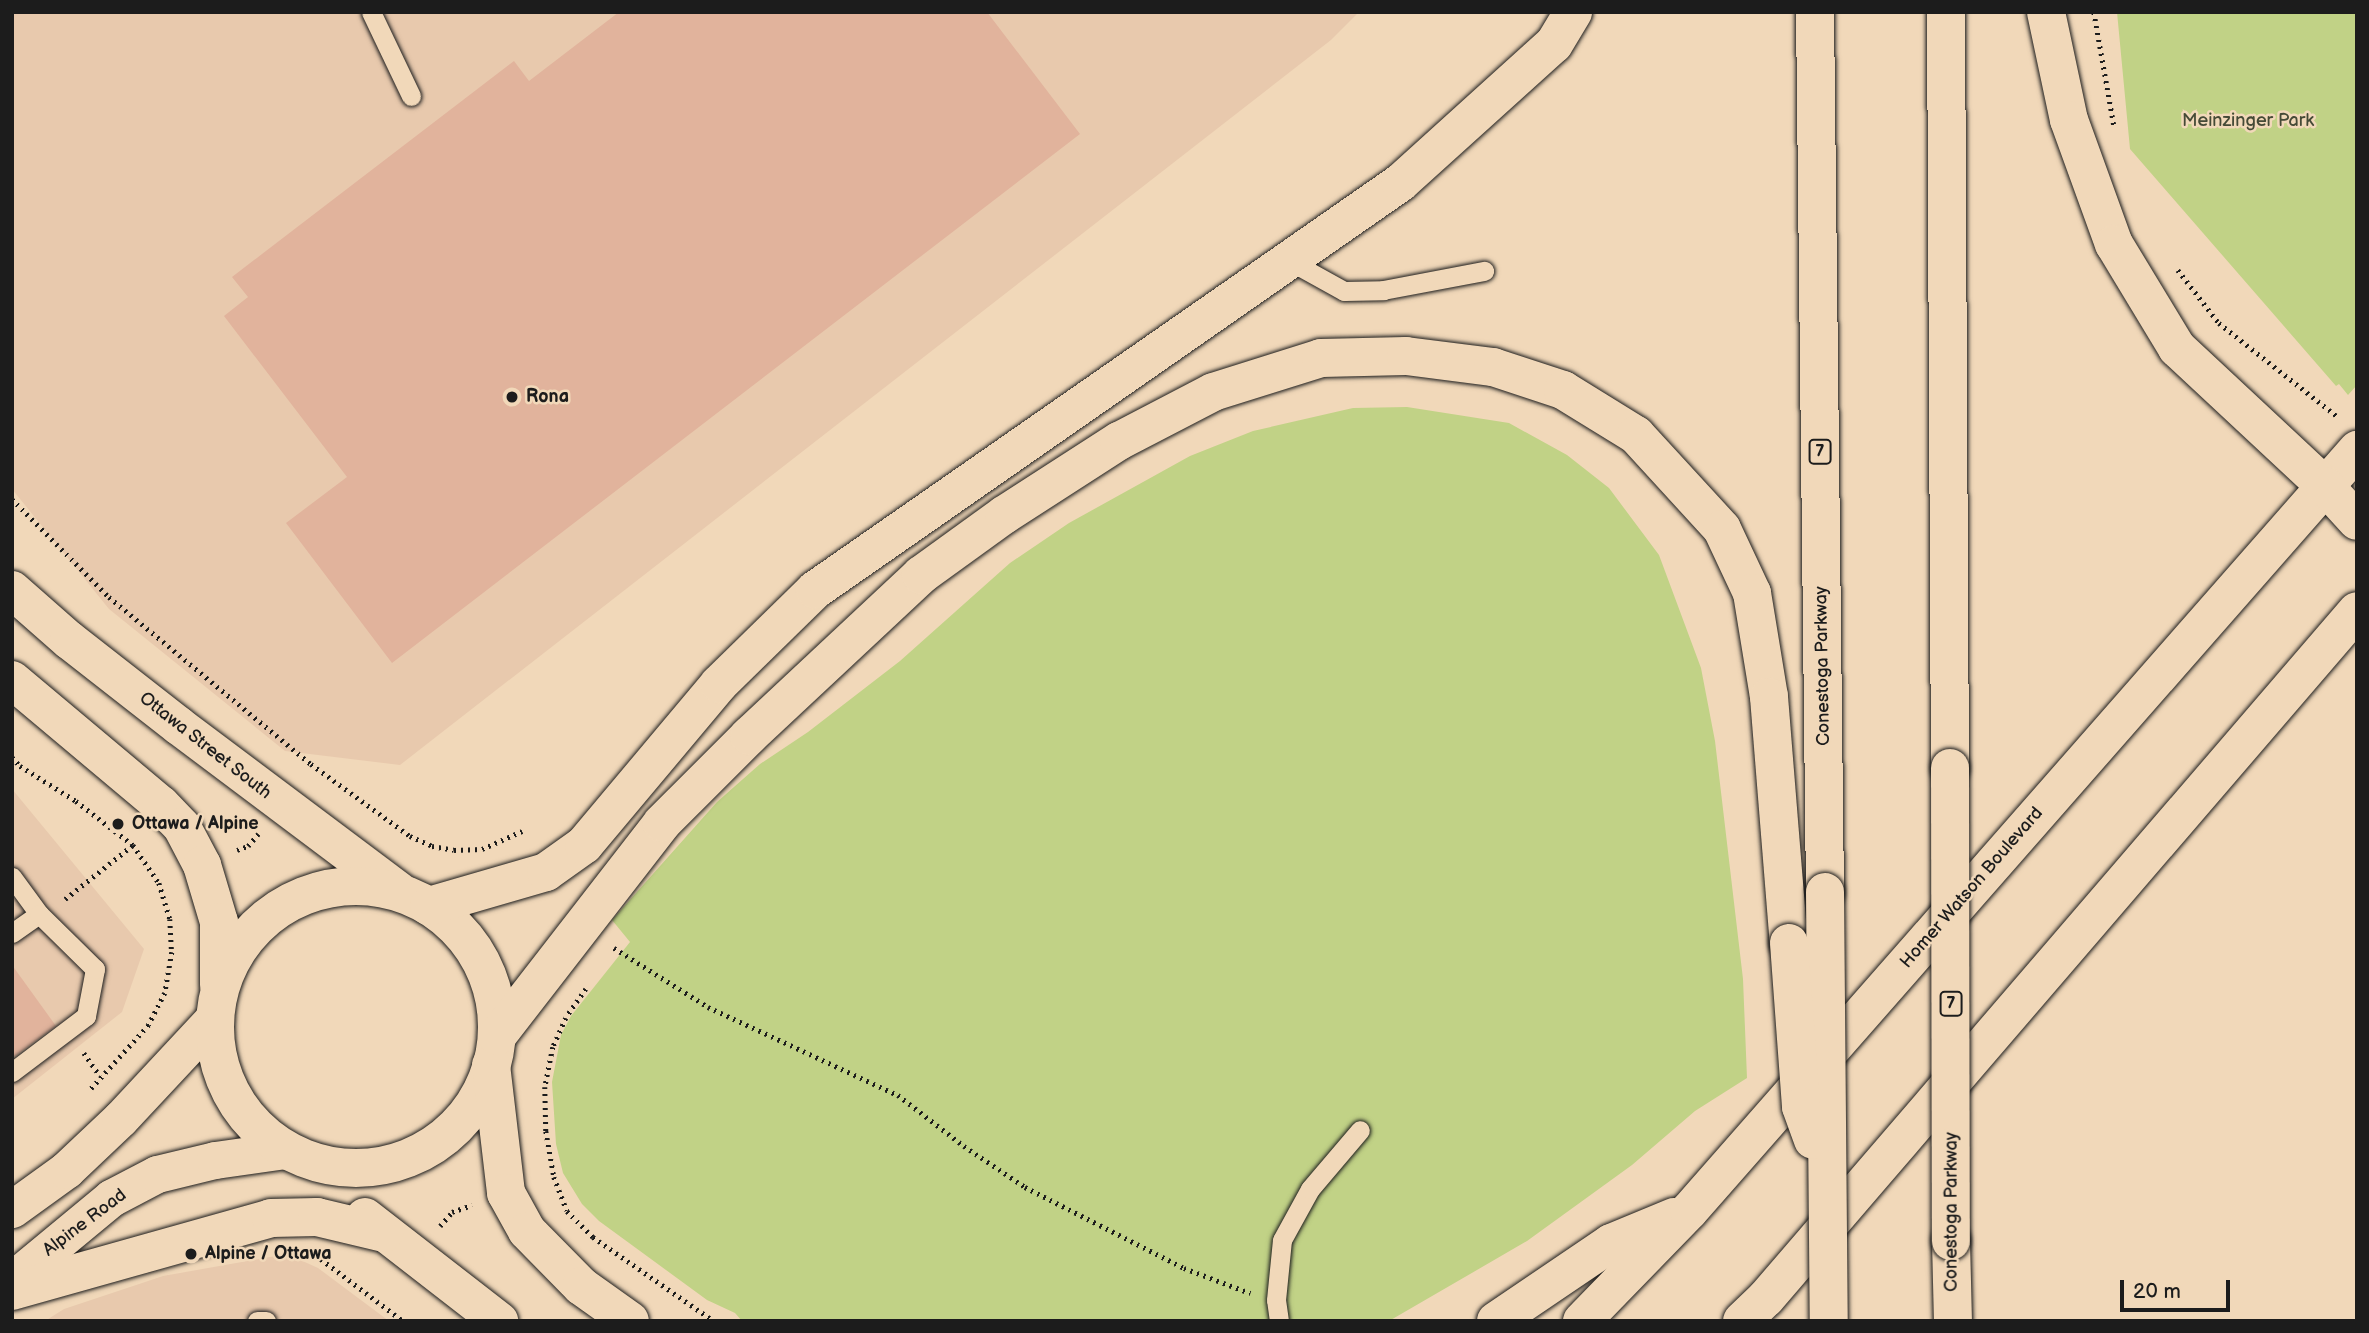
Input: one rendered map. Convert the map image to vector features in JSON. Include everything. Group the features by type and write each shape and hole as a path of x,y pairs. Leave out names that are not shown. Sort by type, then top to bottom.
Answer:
{"main road":[{"path":"217,1005 236,952 266,918 304,895 348,886 376,887 416,900 546,872 584,845 719,684 815,590 1399,183 1554,44 1573,12"},
{"name":"Conestoga Parkway","path":"1815,12 1829,1321"},
{"name":"Conestoga Parkway","path":"1946,12 1953,1321"},
{"path":"2046,12 2069,120 2114,244 2177,348 2325,486 2357,521"},
{"path":"285,1150 319,1164 355,1169 385,1166 413,1156 439,1142 460,1122 480,1095 494,1050 662,823 749,736 921,575 1004,515 1119,441 1213,392 1321,358 1406,356 1493,367 1563,390 1636,435 1722,529 1752,593 1769,696 1801,1107 1827,1178"},
{"name":"Homer Watson Boulevard","path":"1582,1321 1689,1211 2325,486 2348,434"},
{"name":"Ottawa Street South","path":"12,590 69,640 157,709 459,931 481,962 494,998 494,1050"},
{"path":"1742,1321 1785,1277 2357,611"},
{"path":"12,680 161,805 182,827 202,865 219,922 218,1057 231,1095 255,1126 384,1233 499,1321"},
{"path":"494,1050 506,1193 527,1231 581,1286 630,1321"},
{"path":"1496,1321 1611,1242 1689,1211"},
{"path":"12,1291 271,1218 317,1217 384,1233"}],"street":[{"path":"12,1209 66,1170 120,1119 217,1005"},
{"name":"Alpine Road","path":"12,1280 111,1198 157,1174 215,1160 285,1150"}],"lane":[{"path":"371,12 411,96"},
{"path":"1288,260 1344,291 1383,290 1484,271"},
{"path":"12,877 39,914 95,969 86,1016 12,1072"},
{"path":"12,933 39,914"},
{"path":"1279,1321 1276,1300 1282,1240 1310,1189 1360,1130"},
{"path":"257,1321 266,1321"}],"path":[{"path":"2094,12 2116,134"},
{"path":"2172,262 2219,323 2348,434"},
{"path":"12,499 109,597 217,689 333,780 410,836 432,846 454,850 482,849 522,831"},
{"path":"12,757 20,766 76,802 133,845 159,883 170,919 173,953 166,993 149,1025 90,1090"},
{"path":"229,854 248,846 258,834"},
{"path":"64,899 133,845"},
{"path":"607,957 614,947 708,1007 898,1095 964,1146 1025,1187 1120,1238 1184,1268 1276,1300"},
{"path":"593,978 566,1018 553,1047 545,1087 546,1131 554,1177 567,1211 593,1237 714,1321"},
{"path":"78,1044 100,1076"},
{"path":"433,1235 452,1212 479,1203"},
{"path":"318,1256 403,1321"}],"shaded area":[{"path":"12,12 1359,12 1331,40 400,765 285,751 109,609 12,489"},
{"path":"12,789 144,949 122,1012 12,1099"},
{"path":"287,1254 318,1268 389,1321 45,1321 64,1309 163,1276"}],"green space":[{"name":"Meinzinger Park","path":"2117,12 2357,12 2357,385 2348,395 2339,384 2336,386 2130,149"},
{"path":"1407,407 1509,423 1567,455 1609,488 1659,555 1701,668 1715,741 1743,979 1747,1078 1695,1111 1632,1165 1527,1241 1389,1321 742,1321 735,1313 707,1300 599,1221 582,1204 563,1173 556,1144 552,1082 561,1035 571,1016 630,942 612,920 717,802 760,764 808,732 900,661 1010,563 1069,523 1190,456 1253,431 1353,408"}],"building":[{"name":"Rona","path":"619,12 987,12 1080,134 392,663 286,523 347,477 224,316 248,297 232,277 514,61 529,81"},
{"path":"12,965 56,1026 12,1058"}],"place":[{"name":"Rona","path":"512,397"},
{"name":"Ottawa / Alpine","path":"118,824"},
{"name":"Alpine / Ottawa","path":"191,1254"}]}
